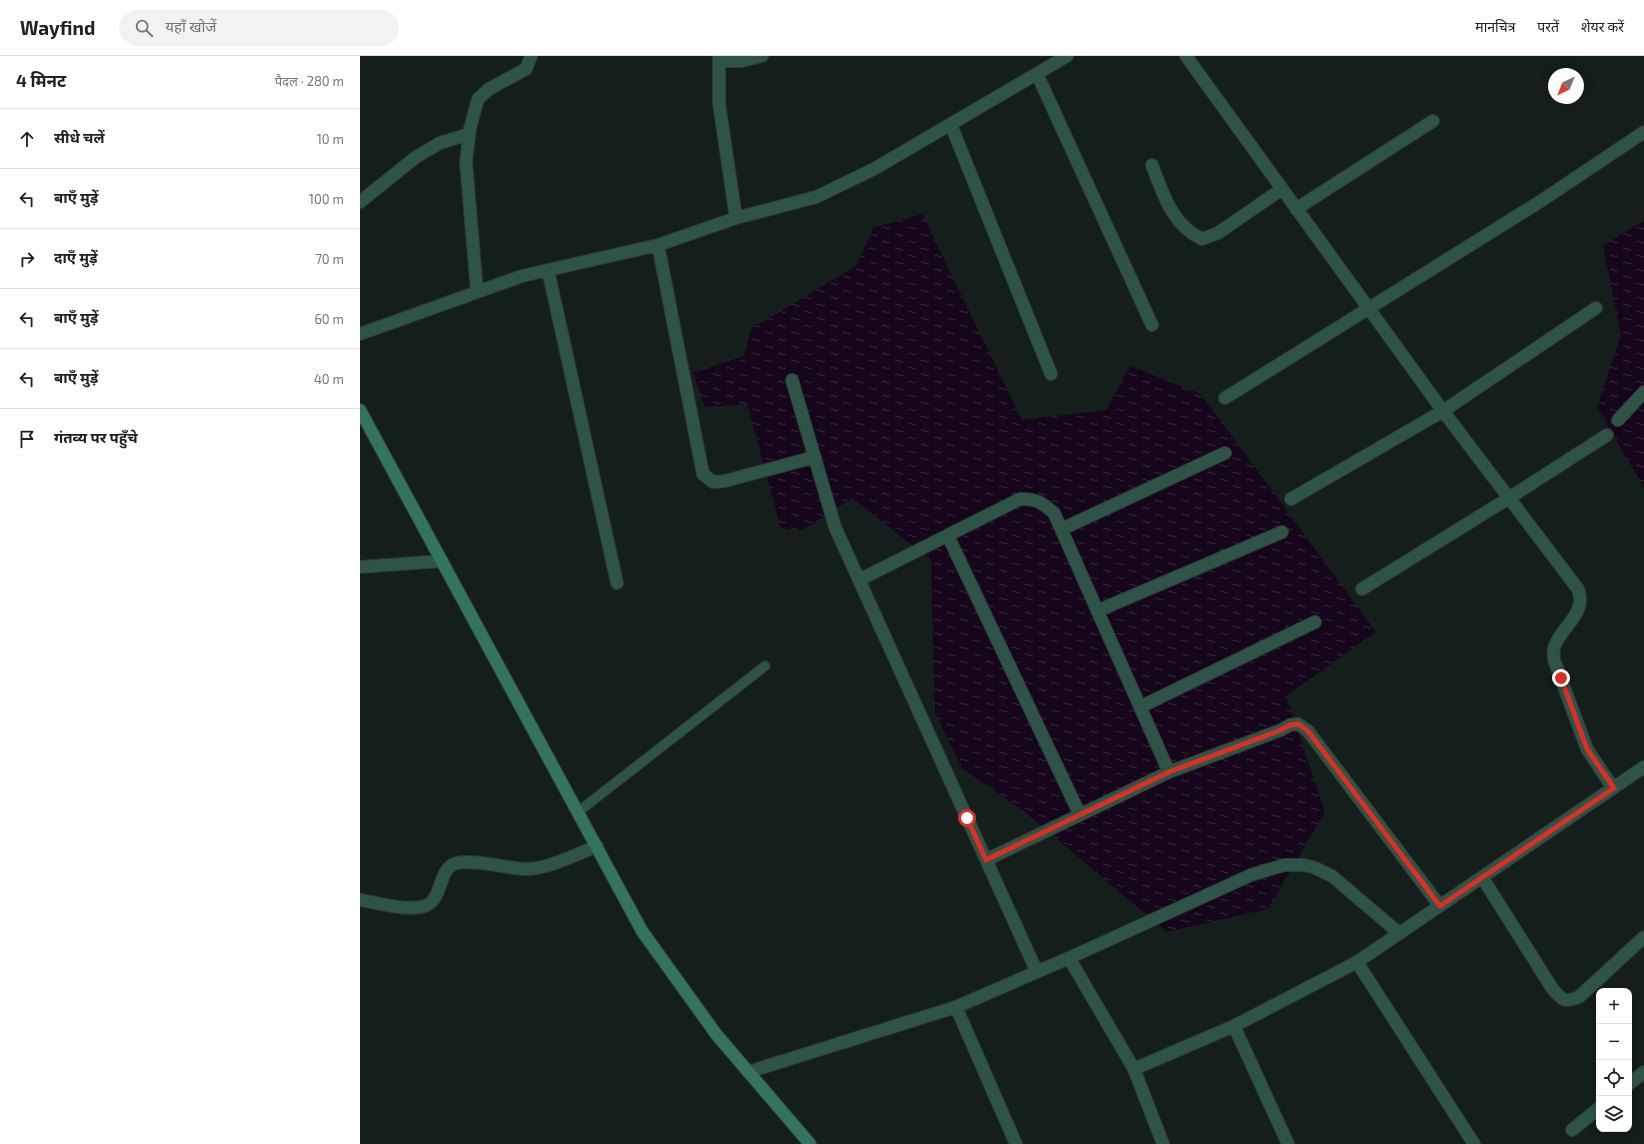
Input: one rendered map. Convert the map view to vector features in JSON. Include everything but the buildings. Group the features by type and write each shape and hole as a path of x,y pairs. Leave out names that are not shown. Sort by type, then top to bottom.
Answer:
{"street":[{"path":"477,292 466,162 469,134 474,110 478,99 489,89 526,69 531,56"},
{"path":"736,218 719,103 719,59 742,61 762,56"},
{"path":"360,334 522,276 658,245 736,218 816,197 874,169 1067,56"},
{"path":"1186,56 1443,411 1578,589 1581,597 1579,607 1554,648 1554,660 1587,749 1614,788"},
{"path":"1037,74 1152,325"},
{"path":"1296,209 1433,121"},
{"path":"951,125 1051,374"},
{"path":"1225,398 1541,201 1644,132"},
{"path":"360,202 416,157 440,144 469,134"},
{"path":"1152,165 1168,208 1180,224 1192,235 1202,239 1218,234 1282,189"},
{"path":"658,245 703,474 713,482 725,482 815,458"},
{"path":"548,270 617,582"},
{"path":"1291,499 1443,411 1596,308"},
{"path":"792,380 835,527 1037,972"},
{"path":"1618,420 1643,395"},
{"path":"360,410 642,931 716,1034 810,1144"},
{"path":"1362,589 1607,435"},
{"path":"1062,529 1225,452"},
{"path":"859,580 1020,499 1032,499 1042,502 1054,513 1062,529 1169,772"},
{"path":"1098,611 1282,532"},
{"path":"948,536 1080,815"},
{"path":"360,567 442,561"},
{"path":"1140,707 1315,622"},
{"path":"986,860 1169,772 1281,730 1290,725 1298,724 1308,731 1440,906"},
{"path":"1134,1069 1234,1026 1357,962 1644,767"},
{"path":"360,900 409,908 422,907 431,902 437,895 444,874 449,867 456,863 467,862 528,869 549,865 597,846"},
{"path":"748,1072 956,1007 1069,958 1251,875 1284,865 1304,865 1313,867 1332,876 1399,933"},
{"path":"1482,877 1552,988 1561,999 1568,1001 1579,997 1644,937"},
{"path":"1069,958 1134,1069 1163,1144"},
{"path":"1357,962 1474,1144"},
{"path":"956,1007 1016,1144"},
{"path":"1234,1026 1288,1144"},
{"path":"1632,1082 1644,1072"},
{"path":"1572,1130 1596,1110"}],"lane":[{"path":"578,812 765,666"}],"water":[{"path":"922,214 1022,420 1106,410 1130,366 1201,394 1376,632 1286,696 1325,812 1268,909 1167,932 1026,813 962,768 935,713 931,560 852,498 801,531 781,528 747,404 705,407 693,373 744,356 751,329 856,266 873,228"},
{"path":"1644,220 1644,488 1597,407 1621,335 1603,246"}],"route":[{"path":"967,818 986,860 1169,772 1281,730 1290,725 1298,724 1308,731 1440,906 1614,788 1587,749 1561,678"}]}
